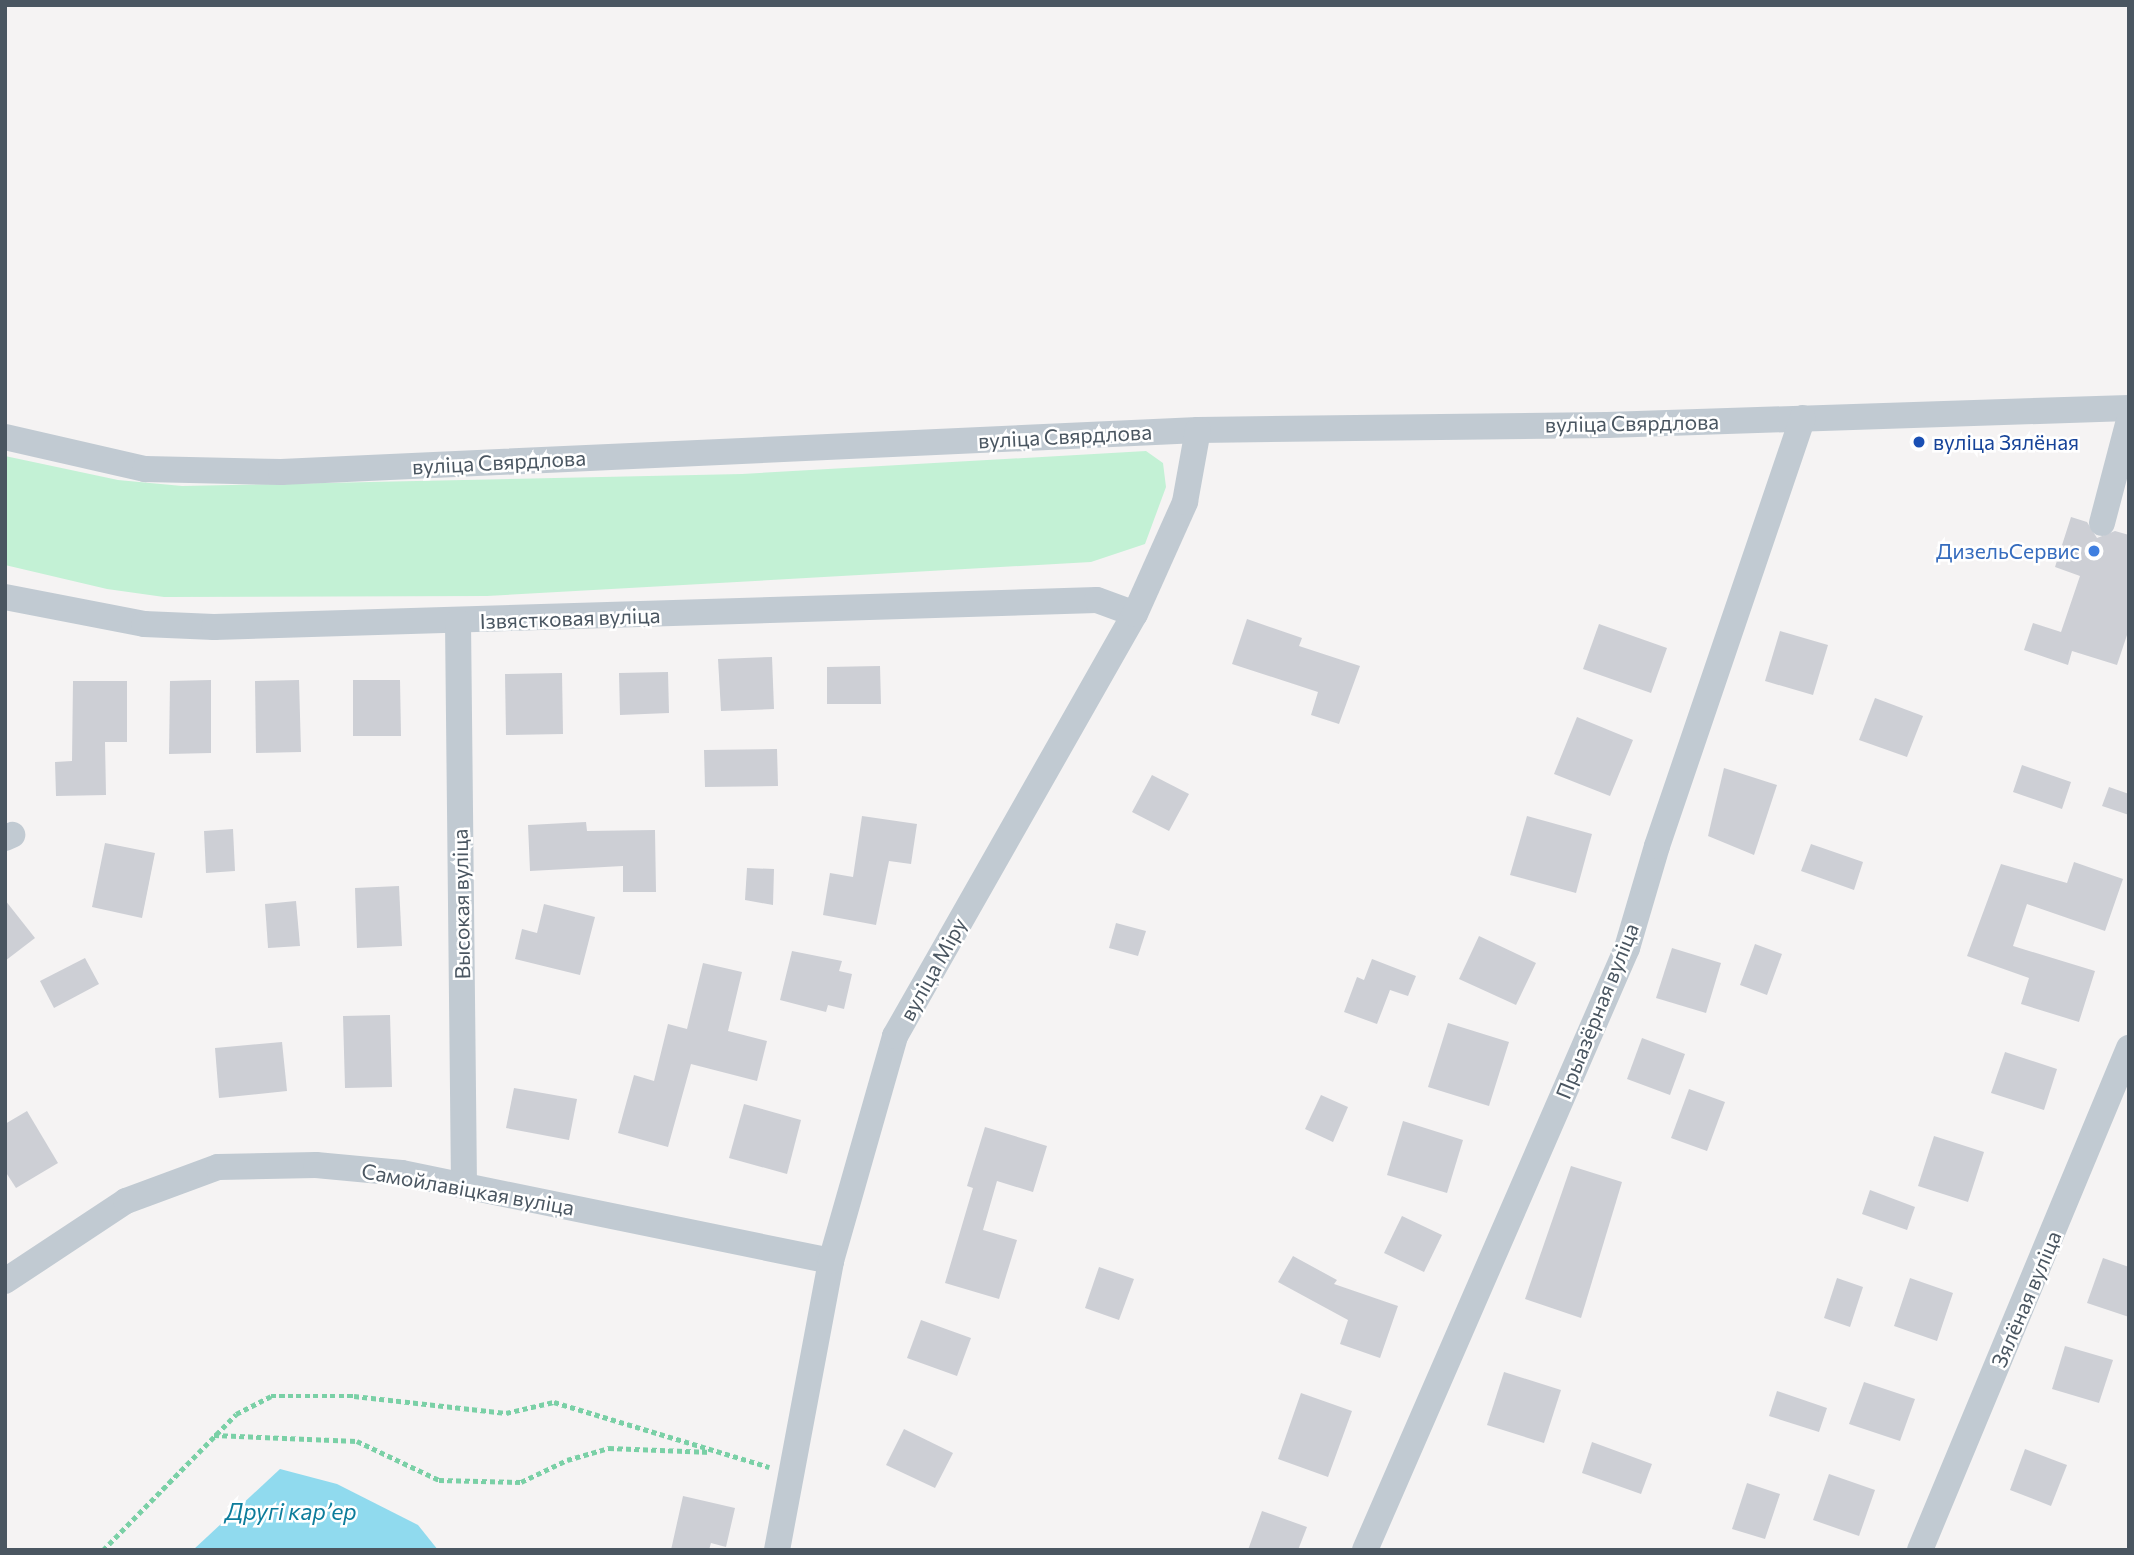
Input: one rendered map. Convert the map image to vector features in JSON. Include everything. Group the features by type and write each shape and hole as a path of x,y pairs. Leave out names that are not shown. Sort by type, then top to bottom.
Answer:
{"street":[{"name":"вуліца Свярдлова","path":"5,438 145,469 281,472 1198,430 1803,418 2129,408"},
{"name":"Прыазёрная вуліца","path":"1365,1550 1628,948 1657,846 1803,418"},
{"path":"2102,523 2129,420"},
{"name":"вуліца Міру","path":"777,1550 831,1261 895,1036 1135,614 1185,502 1198,430"},
{"name":"Ізвястковая вуліца","path":"5,597 144,624 458,622 1097,600 1135,614"},
{"name":"Высокая вуліца","path":"458,622 464,1186"},
{"name":"Зялёная вуліца","path":"1920,1550 2129,1048"},
{"name":"Самойлавіцкая вуліца","path":"7,1277 126,1201 218,1167 316,1165 402,1173 831,1261"}],"path":[{"path":"103,1550 236,1414 271,1396 354,1396 506,1413 554,1402 790,1473"},
{"path":"214,1435 357,1441 439,1480 521,1482 567,1460 609,1448 719,1452"}],"green space":[{"path":"1146,451 1163,463 1166,487 1145,544 1091,562 487,596 164,597 107,589 5,565 5,456 118,480 182,486 742,474"}],"water":[{"name":"Другі карʼер","path":"280,1469 337,1484 418,1525 438,1550 193,1550"}],"building":[{"path":"2071,517 2087,522 2097,538 2115,531 2129,535 2129,629 2117,665 2072,651 2068,665 2024,650 2033,623 2061,632 2080,576 2055,567"},
{"path":"1247,619 1302,638 1299,646 1360,666 1339,724 1311,715 1318,692 1232,664"},
{"path":"1599,624 1667,648 1651,693 1583,669"},
{"path":"1780,631 1828,645 1813,695 1765,681"},
{"path":"772,657 774,709 721,711 718,659"},
{"path":"880,666 881,704 827,704 827,667"},
{"path":"668,672 669,713 620,715 619,673"},
{"path":"562,673 563,734 506,735 505,674"},
{"path":"211,680 211,753 169,754 170,681"},
{"path":"299,680 301,752 256,753 255,681"},
{"path":"353,680 400,680 401,736 353,736"},
{"path":"73,681 127,681 127,742 105,742 106,795 56,796 55,762 72,761"},
{"path":"1875,698 1923,716 1907,757 1859,740"},
{"path":"1577,717 1633,740 1610,796 1554,774"},
{"path":"777,749 778,786 705,787 704,750"},
{"path":"2022,765 2071,782 2062,809 2013,792"},
{"path":"1724,768 1777,785 1754,855 1708,836"},
{"path":"1152,775 1189,794 1169,831 1132,812"},
{"path":"2109,787 2129,794 2129,815 2102,806"},
{"path":"862,816 917,824 911,864 889,861 876,925 823,915 830,873 853,877"},
{"path":"1527,816 1592,834 1576,893 1510,875"},
{"path":"586,822 587,831 655,830 656,892 623,892 623,866 530,871 528,825"},
{"path":"233,829 235,871 206,873 204,831"},
{"path":"105,843 155,853 142,918 92,907"},
{"path":"1811,844 1863,862 1854,890 1801,871"},
{"path":"2074,862 2123,879 2105,931 2027,904 2013,946 2095,971 2079,1022 2021,1004 2029,978 1967,956 2001,864 2067,883"},
{"path":"747,868 774,869 773,905 745,900"},
{"path":"399,886 402,946 357,948 355,888"},
{"path":"5,900 35,938 5,961"},
{"path":"296,901 300,946 268,948 265,904"},
{"path":"544,904 595,917 580,975 515,959 522,929 537,933"},
{"path":"1116,923 1146,931 1138,956 1109,948"},
{"path":"1479,936 1536,963 1516,1005 1459,979"},
{"path":"1755,944 1782,954 1767,995 1740,985"},
{"path":"1672,948 1721,963 1706,1013 1656,998"},
{"path":"792,951 842,961 839,971 852,974 844,1009 828,1005 826,1012 780,1000"},
{"path":"85,958 99,984 54,1008 40,981"},
{"path":"1372,959 1416,976 1408,996 1390,990 1377,1024 1344,1012 1357,977 1364,980"},
{"path":"703,963 742,972 728,1031 767,1041 757,1081 691,1064 668,1147 618,1133 634,1075 654,1081 668,1024 687,1029"},
{"path":"390,1015 392,1087 345,1088 343,1016"},
{"path":"1448,1023 1509,1042 1489,1106 1428,1087"},
{"path":"1642,1038 1685,1054 1670,1095 1627,1079"},
{"path":"282,1042 287,1091 219,1098 215,1048"},
{"path":"2005,1052 2057,1069 2044,1110 1991,1093"},
{"path":"514,1088 577,1099 569,1140 506,1128"},
{"path":"1689,1089 1725,1102 1707,1151 1671,1138"},
{"path":"1321,1095 1348,1107 1333,1142 1305,1129"},
{"path":"744,1104 801,1120 787,1174 729,1158"},
{"path":"27,1111 58,1163 16,1188 5,1171 5,1124"},
{"path":"1403,1121 1463,1140 1447,1193 1387,1175"},
{"path":"985,1127 1047,1146 1033,1192 997,1181 983,1230 1017,1240 999,1299 945,1283 973,1188 967,1186"},
{"path":"1934,1136 1984,1152 1968,1202 1918,1186"},
{"path":"1571,1166 1622,1182 1581,1318 1525,1299"},
{"path":"1870,1190 1915,1207 1907,1230 1862,1214"},
{"path":"1402,1216 1442,1235 1424,1272 1384,1253"},
{"path":"1293,1256 1337,1280 1334,1284 1398,1306 1380,1358 1340,1344 1348,1320 1278,1282"},
{"path":"2103,1258 2129,1267 2129,1317 2087,1303"},
{"path":"1099,1267 1134,1279 1119,1320 1085,1308"},
{"path":"1837,1278 1863,1287 1850,1327 1824,1318"},
{"path":"1910,1278 1953,1293 1937,1341 1894,1326"},
{"path":"921,1320 971,1338 957,1376 907,1358"},
{"path":"2065,1346 2113,1360 2099,1403 2052,1389"},
{"path":"1504,1372 1561,1390 1544,1443 1487,1425"},
{"path":"1864,1382 1915,1399 1900,1441 1849,1424"},
{"path":"1777,1391 1827,1408 1819,1432 1769,1416"},
{"path":"1301,1393 1352,1411 1328,1477 1278,1459"},
{"path":"904,1429 953,1453 935,1488 886,1465"},
{"path":"1592,1442 1652,1464 1641,1494 1582,1473"},
{"path":"2025,1449 2067,1465 2051,1506 2010,1490"},
{"path":"1829,1474 1875,1490 1859,1536 1813,1520"},
{"path":"1747,1483 1780,1494 1765,1539 1732,1529"},
{"path":"683,1496 735,1508 726,1547 711,1543 709,1550 671,1550"},
{"path":"1262,1511 1307,1527 1298,1550 1248,1550"}],"place":[{"name":"вуліца Зялёная","path":"1919,442"},
{"name":"ДизельСервис","path":"2094,551"}]}
